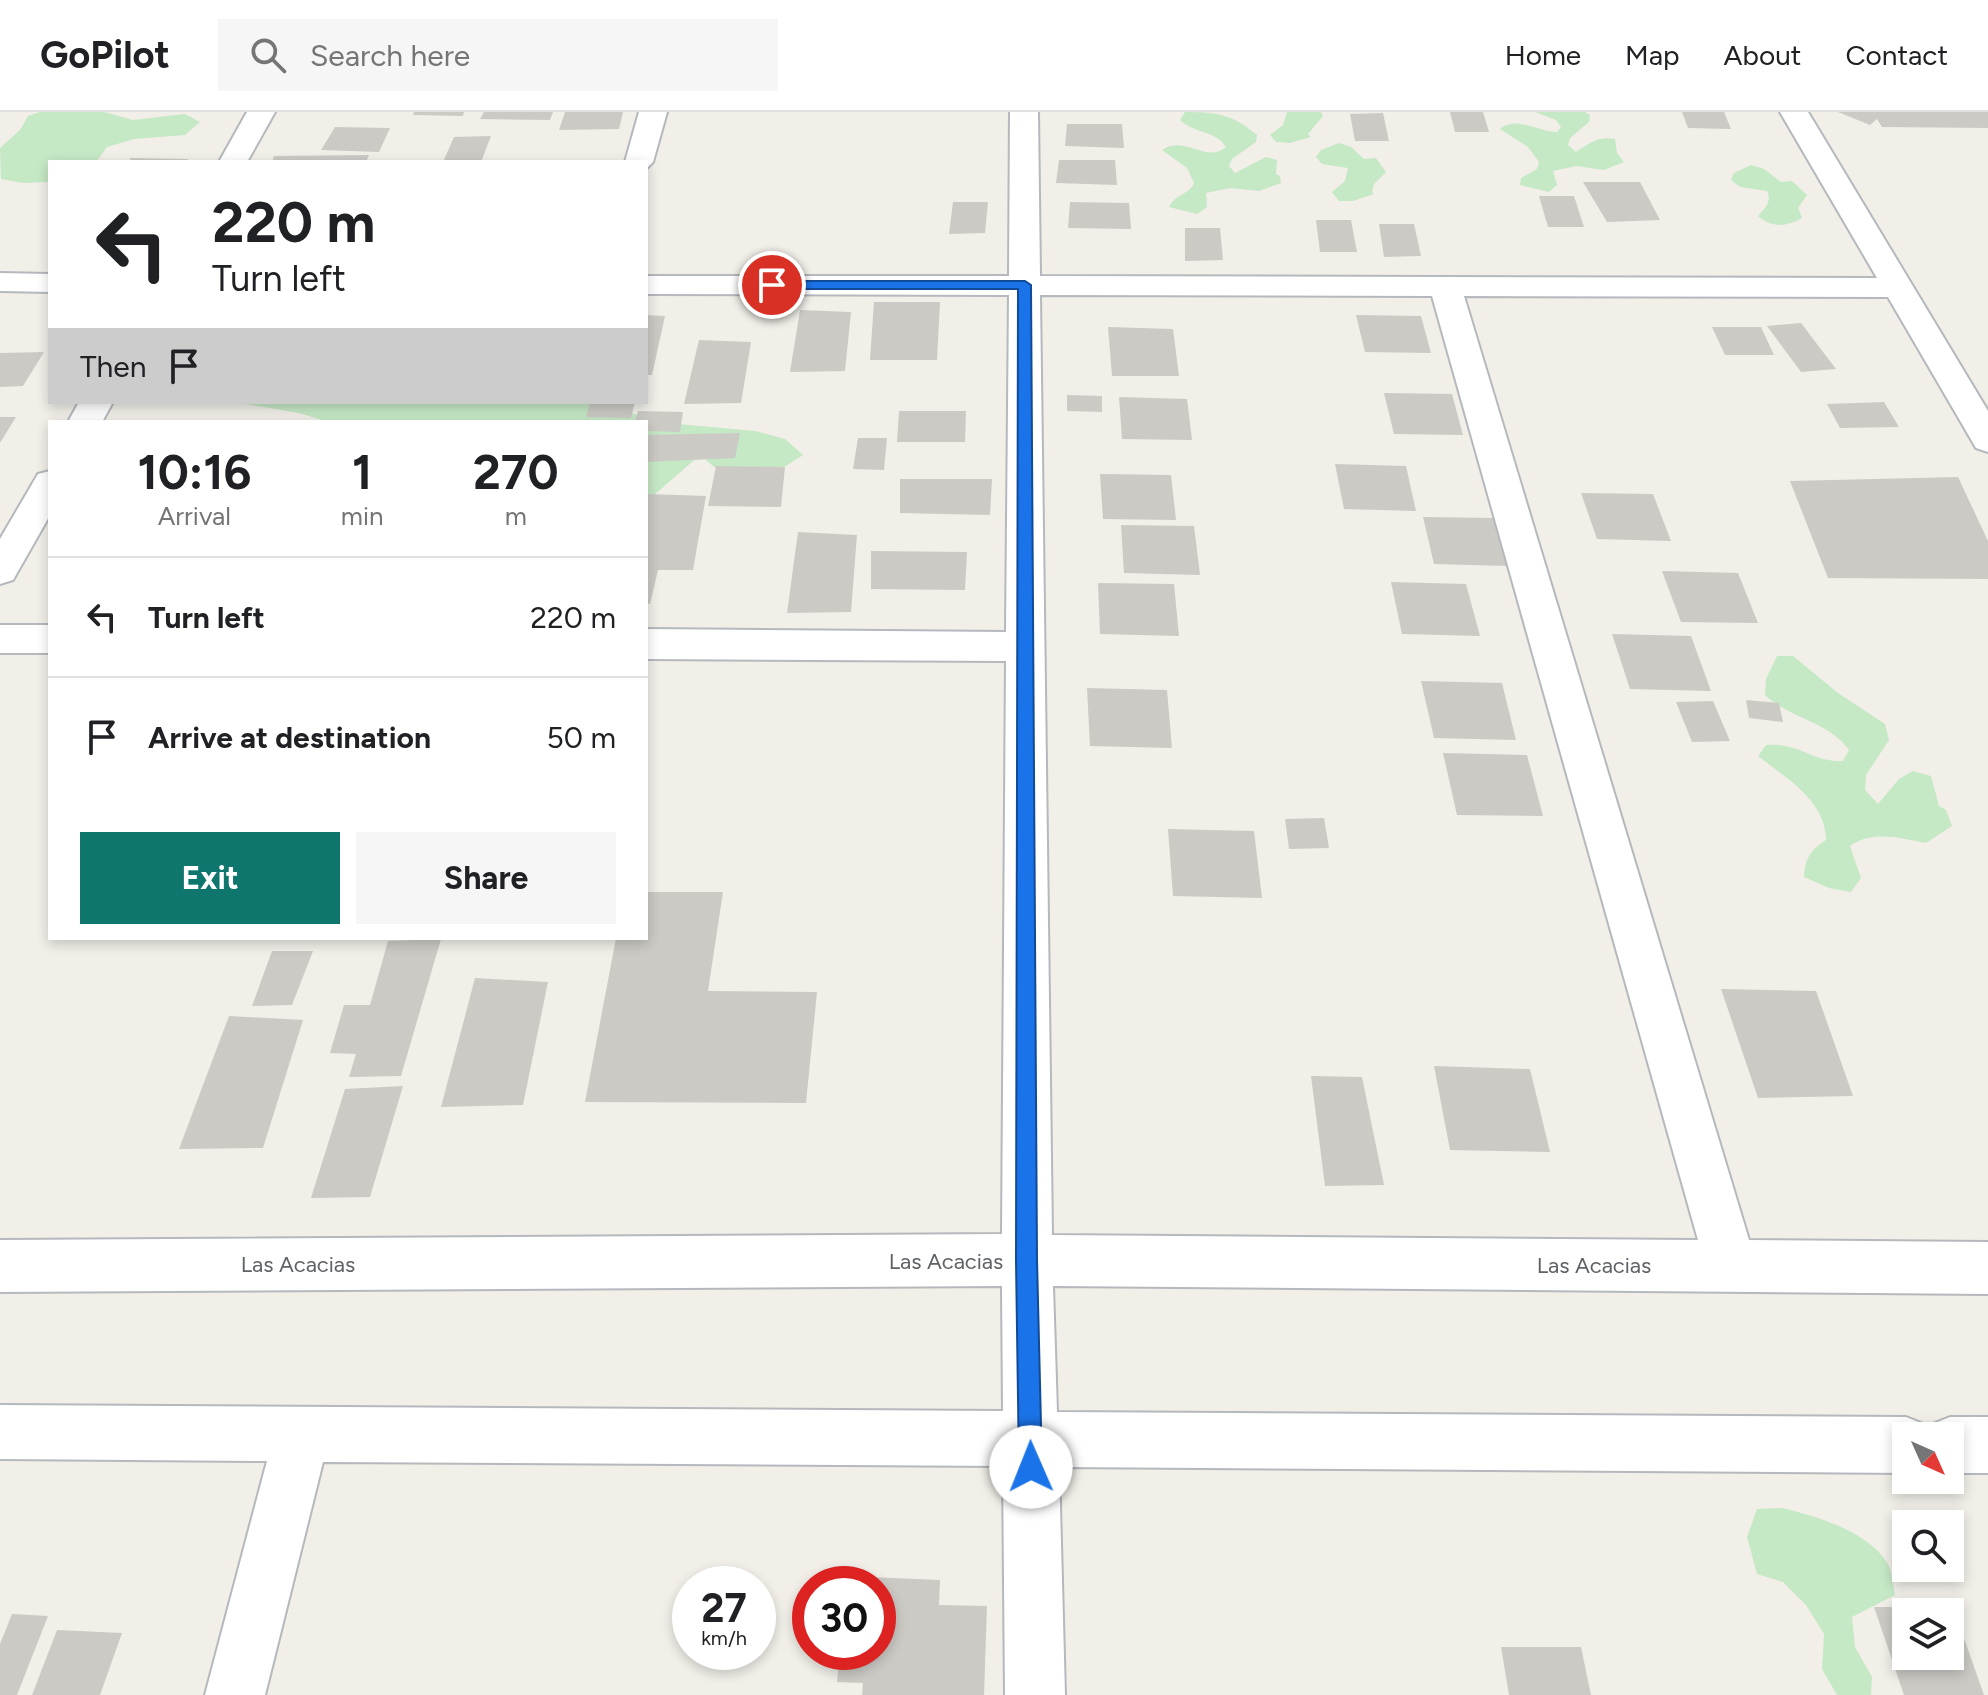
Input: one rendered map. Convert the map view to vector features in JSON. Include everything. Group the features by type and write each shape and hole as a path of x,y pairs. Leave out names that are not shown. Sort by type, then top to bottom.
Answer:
{"street":[{"path":"234,160 261,112"},
{"path":"640,160 653,112"},
{"path":"1024,112 1027,1260 1035,1695"},
{"path":"1794,112 1988,440"},
{"path":"0,282 48,283"},
{"path":"648,285 1899,288"},
{"path":"1445,286 1731,1266"},
{"path":"0,571 48,487"},
{"path":"0,639 48,639"},
{"path":"648,644 1025,647"},
{"name":"Las Acacias","path":"0,1266 1027,1260 1988,1268"},
{"path":"0,1432 1892,1445"},
{"path":"235,1695 302,1434"},
{"path":"1964,1445 1988,1445"}],"green space":[{"path":"40,112 104,112 133,120 185,114 200,122 185,135 134,139 107,147 97,160 48,160 48,182 23,183 1,179 0,148 20,130 28,116"},
{"path":"1185,112 1223,116 1248,128 1257,135 1256,142 1232,159 1229,166 1235,173 1266,157 1277,160 1276,174 1280,176 1281,183 1259,191 1230,188 1206,193 1207,207 1197,214 1169,207 1194,183 1187,168 1162,150 1179,145 1211,152 1226,147 1217,138 1180,120"},
{"path":"1287,112 1321,112 1323,116 1308,134 1311,137 1290,143 1276,142 1270,135 1283,125"},
{"path":"1535,112 1585,112 1590,115 1589,122 1570,138 1568,145 1576,152 1599,139 1615,139 1617,153 1624,162 1604,170 1576,166 1553,171 1557,185 1549,192 1520,185 1521,178 1537,169 1539,162 1528,147 1500,129 1506,125 1520,124 1557,132 1561,127 1556,120"},
{"path":"1339,143 1351,147 1364,159 1376,158 1386,172 1374,184 1374,194 1353,201 1339,201 1332,192 1345,181 1348,168 1322,164 1316,157 1321,150"},
{"path":"1751,165 1764,169 1781,182 1792,181 1807,195 1798,208 1802,218 1779,225 1758,216 1766,207 1767,191 1740,187 1731,180 1734,173"},
{"path":"245,404 599,404 667,423 755,431 785,439 803,455 778,471 719,471 700,455 648,500 648,420 322,420"},
{"path":"1777,656 1793,656 1838,693 1885,724 1889,740 1866,775 1865,790 1878,804 1899,779 1913,771 1931,776 1939,806 1946,810 1952,826 1926,843 1877,837 1850,846 1861,878 1851,892 1829,888 1804,877 1810,855 1826,840 1824,826 1812,802 1758,756 1766,745 1778,745 1843,761 1849,750 1831,733 1786,710 1765,695 1766,679"},
{"path":"1782,1508 1840,1527 1868,1542 1888,1564 1895,1595 1852,1617 1855,1647 1872,1677 1871,1695 1837,1695 1822,1669 1824,1634 1806,1605 1783,1582 1757,1574 1747,1537 1757,1509"}],"building":[{"path":"414,112 464,112 463,116 413,115"},
{"path":"484,112 553,112 550,120 480,119"},
{"path":"565,112 623,112 619,129 559,130"},
{"path":"1450,112 1483,112 1489,132 1455,132"},
{"path":"1682,112 1724,112 1731,129 1688,128"},
{"path":"1838,112 1988,112 1988,128 1882,127 1877,119 1870,125"},
{"path":"1383,113 1389,141 1355,141 1350,114"},
{"path":"1067,124 1122,124 1124,148 1065,146"},
{"path":"335,127 390,128 379,152 321,150"},
{"path":"491,136 482,160 444,160 454,137"},
{"path":"369,155 367,160 273,160 274,156"},
{"path":"131,158 188,159 187,160 130,160"},
{"path":"1059,160 1115,160 1117,185 1056,183"},
{"path":"1583,182 1640,182 1660,220 1607,222"},
{"path":"1539,196 1574,196 1584,227 1548,227"},
{"path":"953,202 988,202 985,233 949,234"},
{"path":"1070,202 1129,203 1131,229 1068,228"},
{"path":"1316,220 1351,220 1357,252 1320,252"},
{"path":"1379,224 1414,224 1421,256 1384,257"},
{"path":"1185,228 1220,228 1223,260 1185,261"},
{"path":"874,302 940,302 937,360 870,360"},
{"path":"800,310 851,312 845,371 790,372"},
{"path":"648,315 665,316 652,375 648,375"},
{"path":"1356,315 1421,316 1431,353 1365,352"},
{"path":"1801,323 1836,369 1801,372 1767,326"},
{"path":"1108,327 1173,329 1179,376 1112,376"},
{"path":"1712,327 1761,327 1774,355 1725,355"},
{"path":"699,340 751,342 741,403 684,404"},
{"path":"44,352 23,386 0,387 0,353"},
{"path":"1384,393 1452,394 1463,435 1394,434"},
{"path":"1067,395 1102,396 1102,412 1067,411"},
{"path":"1119,397 1187,399 1192,440 1122,439"},
{"path":"1884,402 1899,427 1840,428 1827,404"},
{"path":"589,404 634,404 631,418 586,417"},
{"path":"638,411 683,412 680,432 648,431 648,420 636,420"},
{"path":"899,411 966,411 965,442 897,442"},
{"path":"0,417 16,417 0,443"},
{"path":"740,433 735,458 648,462 648,435"},
{"path":"858,438 887,438 884,470 853,469"},
{"path":"1335,464 1406,466 1416,511 1344,509"},
{"path":"716,466 785,467 781,507 708,506"},
{"path":"1100,474 1171,475 1176,520 1103,519"},
{"path":"1958,477 1988,541 1988,579 1828,578 1790,481"},
{"path":"900,479 992,479 990,515 900,513"},
{"path":"1581,493 1653,494 1671,541 1597,539"},
{"path":"648,494 706,496 693,570 658,570 650,604"},
{"path":"1423,517 1496,518 1509,566 1434,564"},
{"path":"1121,525 1194,526 1200,575 1124,573"},
{"path":"798,532 857,535 851,612 787,613"},
{"path":"871,551 967,552 965,590 871,589"},
{"path":"1662,571 1738,573 1758,623 1681,622"},
{"path":"1391,582 1466,584 1480,636 1402,634"},
{"path":"1098,583 1174,584 1179,636 1100,634"},
{"path":"1612,634 1691,636 1711,691 1630,689"},
{"path":"1421,681 1502,683 1516,740 1434,738"},
{"path":"1087,688 1167,690 1172,748 1090,746"},
{"path":"1746,700 1779,703 1783,722 1749,718"},
{"path":"1713,701 1730,741 1692,742 1676,702"},
{"path":"1443,753 1527,755 1543,816 1457,815"},
{"path":"1324,818 1329,848 1289,849 1285,819"},
{"path":"1168,829 1254,831 1262,898 1173,896"},
{"path":"648,892 723,892 708,991 817,992 806,1103 585,1102 616,940 648,940"},
{"path":"441,940 401,1076 349,1077 356,1054 330,1053 344,1005 370,1005 388,941"},
{"path":"272,951 313,951 292,1005 252,1006"},
{"path":"475,978 548,982 523,1105 441,1107"},
{"path":"1721,989 1816,991 1853,1096 1758,1098"},
{"path":"229,1016 303,1020 263,1148 179,1149"},
{"path":"1434,1066 1530,1069 1550,1152 1450,1150"},
{"path":"1311,1076 1362,1077 1384,1185 1325,1186"},
{"path":"403,1086 370,1197 311,1198 345,1089"},
{"path":"896,1578 940,1580 939,1605 987,1606 984,1695 862,1695 863,1683 837,1682 838,1670 896,1670"},
{"path":"1874,1607 1892,1607 1892,1660"},
{"path":"12,1614 48,1616 17,1695 0,1695 0,1644"},
{"path":"57,1630 122,1633 100,1695 32,1695"},
{"path":"1964,1638 1984,1695 1904,1695 1895,1670 1964,1670"},
{"path":"1501,1647 1581,1647 1591,1695 1509,1695"}],"route":[{"path":"772,285 1025,285 1027,1260 1031,1467"}]}
